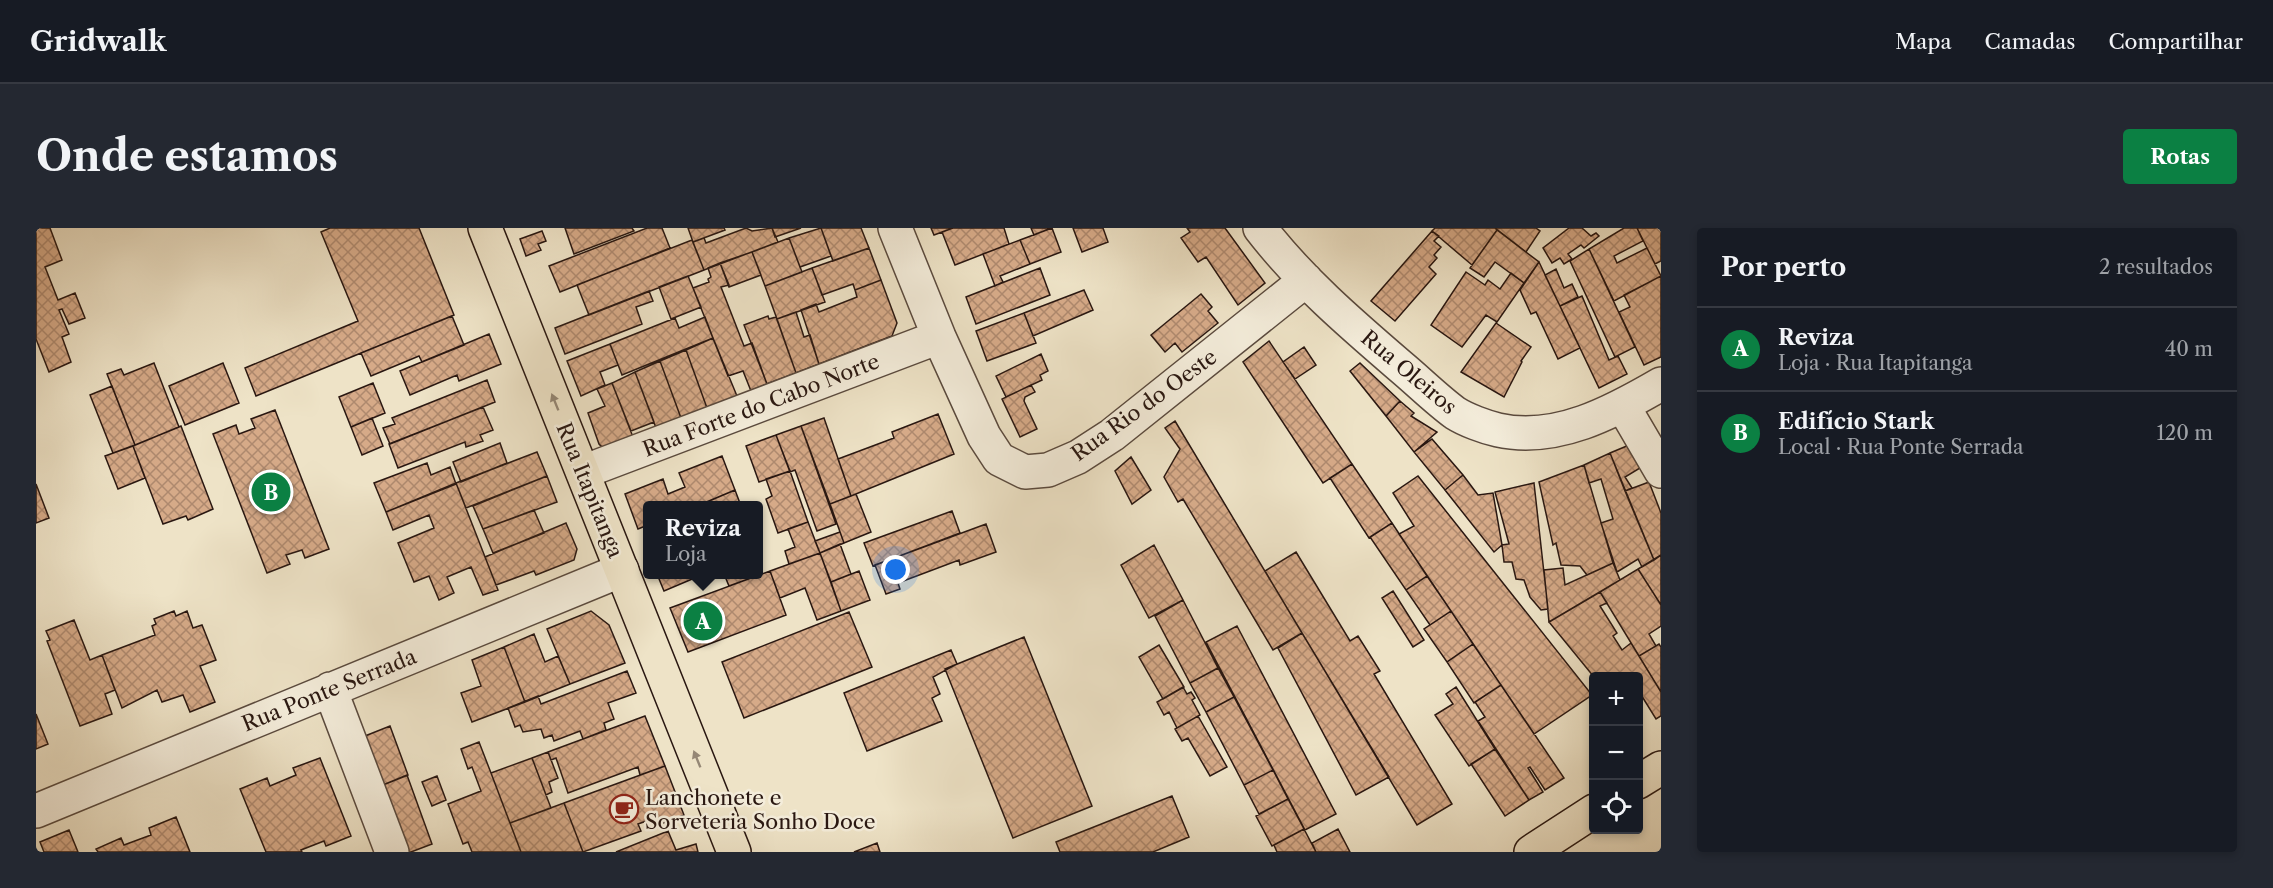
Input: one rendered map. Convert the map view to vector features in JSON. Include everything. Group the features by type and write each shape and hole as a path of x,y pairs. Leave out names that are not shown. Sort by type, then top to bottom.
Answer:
{"main road":[{"name":"Rua Itapitanga","path":"485,228 734,852"},
{"path":"1641,780 1661,768"},
{"path":"1531,852 1589,815"}],"street":[{"name":"Rua Rio do Oeste","path":"895,228 939,337 984,436 999,459 1025,472 1048,470 1078,457 1148,408 1306,280"},
{"name":"Rua Oleiros","path":"1260,228 1281,255 1360,332 1457,414 1498,430 1545,432 1579,424 1623,406 1661,384"},
{"name":"Rua Forte do Cabo Norte","path":"583,472 939,337"},
{"path":"1623,406 1661,471"},
{"name":"Rua Ponte Serrada","path":"36,811 622,570"},
{"path":"330,689 392,852"}],"building":[{"path":"36,228 50,228 62,260 45,267 58,300 75,293 85,318 69,324 62,309 59,310 69,334 62,337 71,362 49,372 36,339"},
{"path":"330,228 419,228 454,315 256,396 245,368 358,321 321,232"},
{"path":"565,228 632,228 634,231 574,254"},
{"path":"647,228 662,228 670,248 560,292 549,266"},
{"path":"688,228 724,228 725,230 693,242"},
{"path":"746,228 752,231 772,228 778,242 704,270 693,242 704,238 706,243"},
{"path":"772,228 801,228 775,237"},
{"path":"821,228 831,256 800,267 789,238"},
{"path":"821,228 861,228 869,248 833,261"},
{"path":"931,228 953,228 934,235"},
{"path":"953,228 1004,228 1009,244 955,265 942,232"},
{"path":"1031,228 1051,228 1034,235"},
{"path":"1052,228 1061,252 1030,264 1020,240"},
{"path":"1073,228 1103,228 1108,242 1082,252"},
{"path":"1187,228 1225,228 1265,283 1238,305 1206,257 1198,262 1181,238 1190,232"},
{"path":"1435,228 1495,228 1497,230 1472,265 1432,231"},
{"path":"1495,228 1536,228 1540,231 1526,252"},
{"path":"1569,228 1582,228 1591,236 1596,233 1599,236 1584,248 1581,245 1568,254 1572,259 1564,264 1560,258 1552,263 1543,248"},
{"path":"1624,228 1637,228 1643,241 1614,256 1617,263 1647,248 1661,276 1614,301 1589,249"},
{"path":"1637,228 1661,228 1661,261 1655,264"},
{"path":"1497,230 1539,262 1524,283 1495,262 1484,277 1470,268"},
{"path":"542,231 546,241 538,244 541,250 526,256 520,239"},
{"path":"1432,231 1439,236 1434,241 1441,247 1434,255 1437,258 1429,267 1436,274 1395,321 1371,301"},
{"path":"789,238 802,272 765,286 752,252"},
{"path":"692,240 704,270 589,315 577,285"},
{"path":"1020,240 1030,264 1000,276 1003,282 995,286 983,254"},
{"path":"869,248 881,280 855,290 853,284 822,295 812,268"},
{"path":"1589,249 1635,347 1615,357 1570,261"},
{"path":"752,252 761,275 729,287 720,263"},
{"path":"1539,262 1580,348 1558,359 1536,312 1531,314 1520,290"},
{"path":"720,263 729,285 721,287 744,346 752,343 767,384 751,391 743,371 728,376 693,288 709,282 708,279 711,277 708,268"},
{"path":"812,268 825,302 777,319 765,286"},
{"path":"1040,268 1050,295 976,324 966,297"},
{"path":"1556,269 1564,288 1572,284 1578,297 1560,306 1545,275"},
{"path":"1466,272 1485,285 1488,280 1500,289 1511,273 1524,283 1497,322 1486,315 1462,347 1431,325"},
{"path":"688,276 701,307 671,319 659,287"},
{"path":"1661,276 1661,357 1644,365 1619,312 1630,307 1624,295"},
{"path":"881,280 897,323 892,336 819,364 801,310 816,304 819,312 857,297 855,290"},
{"path":"1084,290 1093,310 1033,336 1024,313"},
{"path":"649,291 653,301 636,307 642,324 565,354 555,328"},
{"path":"1201,294 1212,307 1208,311 1218,323 1182,352 1175,343 1165,352 1151,335"},
{"path":"1582,296 1609,360 1618,356 1627,374 1599,388 1560,306"},
{"path":"796,312 804,337 810,335 819,364 796,373 777,319"},
{"path":"1024,313 1036,343 987,361 976,331"},
{"path":"452,316 464,345 422,362 419,356 371,376 361,353"},
{"path":"768,316 769,319 776,317 796,373 767,384 744,325"},
{"path":"705,317 713,338 622,375 610,344 675,318 679,328"},
{"path":"1496,323 1531,347 1521,361 1504,397 1461,372"},
{"path":"489,334 501,364 459,381 457,375 410,395 400,371"},
{"path":"713,338 737,396 707,408 686,350"},
{"path":"1269,341 1352,464 1323,483 1243,362"},
{"path":"610,344 618,365 600,372 605,385 581,396 567,361"},
{"path":"1304,347 1316,365 1295,379 1283,362"},
{"path":"686,350 707,408 681,418 660,361"},
{"path":"1041,354 1048,371 1040,375 1042,380 1006,397 996,376"},
{"path":"660,361 681,418 656,428 635,372"},
{"path":"154,363 179,427 135,445 107,374 121,369 124,375"},
{"path":"223,363 239,403 185,425 169,386"},
{"path":"1360,363 1400,401 1386,416 1350,371"},
{"path":"635,372 654,422 631,431 612,383"},
{"path":"487,380 495,402 390,444 383,428 395,424 392,418"},
{"path":"373,383 385,413 351,427 339,397"},
{"path":"612,383 633,437 604,449 599,444 588,413 605,406 597,389"},
{"path":"1031,385 1035,392 1025,397 1024,401 1037,429 1020,437 1002,399"},
{"path":"112,386 135,445 113,453 90,395"},
{"path":"1400,401 1414,413 1411,416 1437,432 1414,452 1386,416"},
{"path":"483,407 493,430 480,435 483,441 466,447 465,442 398,468 389,444"},
{"path":"275,410 329,549 305,558 302,550 286,555 290,564 267,573 213,434 236,425 239,434 255,428 251,419"},
{"path":"938,414 954,454 851,496 838,459 894,438 892,432"},
{"path":"372,418 383,446 362,455 351,427"},
{"path":"824,418 851,496 830,504 801,426"},
{"path":"1175,421 1302,633 1273,650 1183,499 1178,502 1164,477 1180,449 1165,428"},
{"path":"181,426 213,509 188,520 186,516 163,524 133,446"},
{"path":"801,426 836,524 817,531 795,470 790,472 776,435"},
{"path":"776,435 790,471 759,482 746,446"},
{"path":"1432,439 1463,475 1445,490 1414,452"},
{"path":"500,443 507,463 461,482 453,462"},
{"path":"1634,443 1645,465 1625,477 1632,488 1625,491 1610,453"},
{"path":"133,446 145,478 118,489 105,456"},
{"path":"537,452 547,476 466,508 456,483"},
{"path":"1610,453 1654,560 1642,567 1638,559 1617,572 1601,523 1613,519 1601,479 1589,483 1584,465"},
{"path":"722,456 735,490 709,501 643,501 643,527 638,529 625,494 663,479 668,494 685,487 679,473"},
{"path":"1131,457 1151,490 1132,504 1115,471"},
{"path":"427,463 431,475 450,467 456,484 386,512 374,483"},
{"path":"1352,464 1392,523 1369,538 1330,478"},
{"path":"1584,465 1613,563 1587,575 1580,566 1561,565 1556,543 1553,545 1539,482"},
{"path":"790,471 808,522 778,533 766,499 772,496 766,479"},
{"path":"1463,475 1478,495 1493,493 1502,545 1494,552 1445,490"},
{"path":"547,476 557,502 483,529 473,506"},
{"path":"1418,476 1589,691 1589,697 1534,734 1399,534 1414,526 1393,493"},
{"path":"1649,482 1661,513 1661,555 1654,560 1625,491"},
{"path":"456,483 498,590 483,595 471,567 447,577 454,593 439,600 429,576 414,582 398,543 434,528 429,515 393,530 386,512"},
{"path":"1534,483 1548,609 1541,610 1530,597 1524,580 1516,579 1512,562 1504,562 1502,545 1509,544 1495,492"},
{"path":"36,484 49,518 36,523"},
{"path":"735,490 739,501 709,501"},
{"path":"856,494 871,532 844,543 830,504"},
{"path":"534,510 544,533 493,553 483,529"},
{"path":"952,511 960,533 873,566 864,543"},
{"path":"808,522 820,553 789,564 785,551 795,547 788,529"},
{"path":"566,523 577,549 574,560 536,575 534,571 496,585 485,557"},
{"path":"1392,523 1427,576 1406,590 1370,537"},
{"path":"986,524 996,552 960,565 959,560 898,583 900,589 886,594 875,565"},
{"path":"840,532 844,543 820,553 815,541"},
{"path":"840,544 851,574 831,582 820,553"},
{"path":"1154,545 1183,600 1149,618 1121,565"},
{"path":"1296,552 1350,641 1358,636 1380,671 1374,674 1452,804 1417,825 1265,571"},
{"path":"820,553 841,611 817,620 805,588 780,598 770,571"},
{"path":"1661,555 1661,605 1638,569"},
{"path":"1613,563 1620,580 1549,622 1544,570 1563,568 1565,585"},
{"path":"1638,569 1661,605 1661,626 1649,634 1656,646 1639,656 1600,592"},
{"path":"770,571 786,615 688,652 670,608 748,579 763,579 763,574"},
{"path":"859,571 870,600 841,611 831,582"},
{"path":"1427,576 1451,611 1430,625 1406,590"},
{"path":"659,579 692,579 664,591"},
{"path":"726,579 748,579 729,586"},
{"path":"1393,591 1424,640 1413,647 1382,598"},
{"path":"1600,592 1607,603 1600,606 1617,633 1613,636 1622,650 1631,643 1661,692 1661,716 1656,719 1643,698 1643,672 1590,672 1549,622"},
{"path":"1183,600 1218,668 1190,683 1155,616"},
{"path":"174,611 176,616 187,611 193,628 202,625 216,660 200,666 215,702 190,712 183,695 162,702 157,690 122,708 102,655 155,635 152,626 156,624 154,619"},
{"path":"591,611 609,625 625,663 570,684 547,629"},
{"path":"1451,611 1473,644 1447,662 1424,629"},
{"path":"849,612 872,667 744,718 722,662"},
{"path":"74,620 90,660 102,655 115,690 105,694 112,714 80,726 47,641 50,640 46,631"},
{"path":"1237,626 1336,814 1305,830 1206,642"},
{"path":"1302,633 1389,777 1356,795 1278,648"},
{"path":"534,634 545,662 558,656 570,684 525,702 504,647"},
{"path":"1024,637 1092,806 1013,838 945,669"},
{"path":"1473,644 1501,685 1474,703 1447,662"},
{"path":"1659,644 1661,647 1661,692 1639,656"},
{"path":"1159,645 1184,687 1163,699 1139,657"},
{"path":"504,647 525,702 472,722 461,693 481,686 472,660"},
{"path":"951,650 957,664 933,677 940,694 932,698 942,721 867,751 844,693"},
{"path":"1218,668 1234,697 1206,712 1190,683"},
{"path":"627,671 636,693 608,703 614,719 604,723 606,730 583,739 580,731 554,741 552,735 544,738 541,729 523,732 520,725 515,727 508,708 538,696 541,704"},
{"path":"1501,685 1564,778 1545,790 1530,767 1528,768 1543,792 1529,800 1478,721 1485,717 1475,702"},
{"path":"1183,687 1187,694 1191,692 1195,698 1192,700 1200,715 1177,728 1169,712 1164,715 1157,702"},
{"path":"1456,687 1495,749 1469,766 1435,715 1453,704 1446,694"},
{"path":"1234,697 1273,770 1244,785 1206,712"},
{"path":"36,714 48,744 36,749"},
{"path":"645,716 665,766 640,775 638,767 568,793 556,758 551,760 548,752"},
{"path":"1198,716 1227,767 1210,776 1188,738 1182,741 1175,729"},
{"path":"390,726 408,775 383,785 365,736"},
{"path":"479,742 521,852 472,852 468,842 463,844 448,804 481,791 472,767 468,769 461,749"},
{"path":"1495,749 1529,800 1505,816 1471,764"},
{"path":"548,752 558,778 549,782 552,792 546,795 532,758"},
{"path":"320,758 351,836 326,846 324,841 301,850 302,852 266,852 240,789 267,778 270,786 296,775 293,768"},
{"path":"532,758 551,808 510,823 491,773"},
{"name":"Lanchonete e Sorveteria Sonho Doce","path":"665,766 684,815 658,825 655,818 638,824 641,831 583,852 564,803"},
{"path":"1273,770 1288,799 1259,814 1244,785"},
{"path":"407,775 432,844 411,852 408,852 383,785"},
{"path":"437,776 446,800 432,806 422,782"},
{"path":"1172,796 1189,837 1153,852 1060,852 1056,842"},
{"path":"1288,799 1304,829 1272,846 1256,816"},
{"path":"564,803 583,852 521,852 510,823"},
{"path":"176,817 190,852 98,852 96,849 121,838 124,845 151,835 149,828"},
{"path":"1304,829 1316,852 1277,852 1274,845"},
{"path":"1338,829 1350,852 1316,852 1312,843"},
{"path":"69,830 78,852 44,852 40,842"},
{"path":"668,831 676,850 696,844 698,852 616,852"},
{"path":"877,843 880,852 854,852"}],"place":[{"name":"Edifício Stark","path":"271,492"},
{"name":"Reviza","path":"703,621"},
{"name":"Lanchonete e Sorveteria Sonho Doce","path":"624,809"}]}
